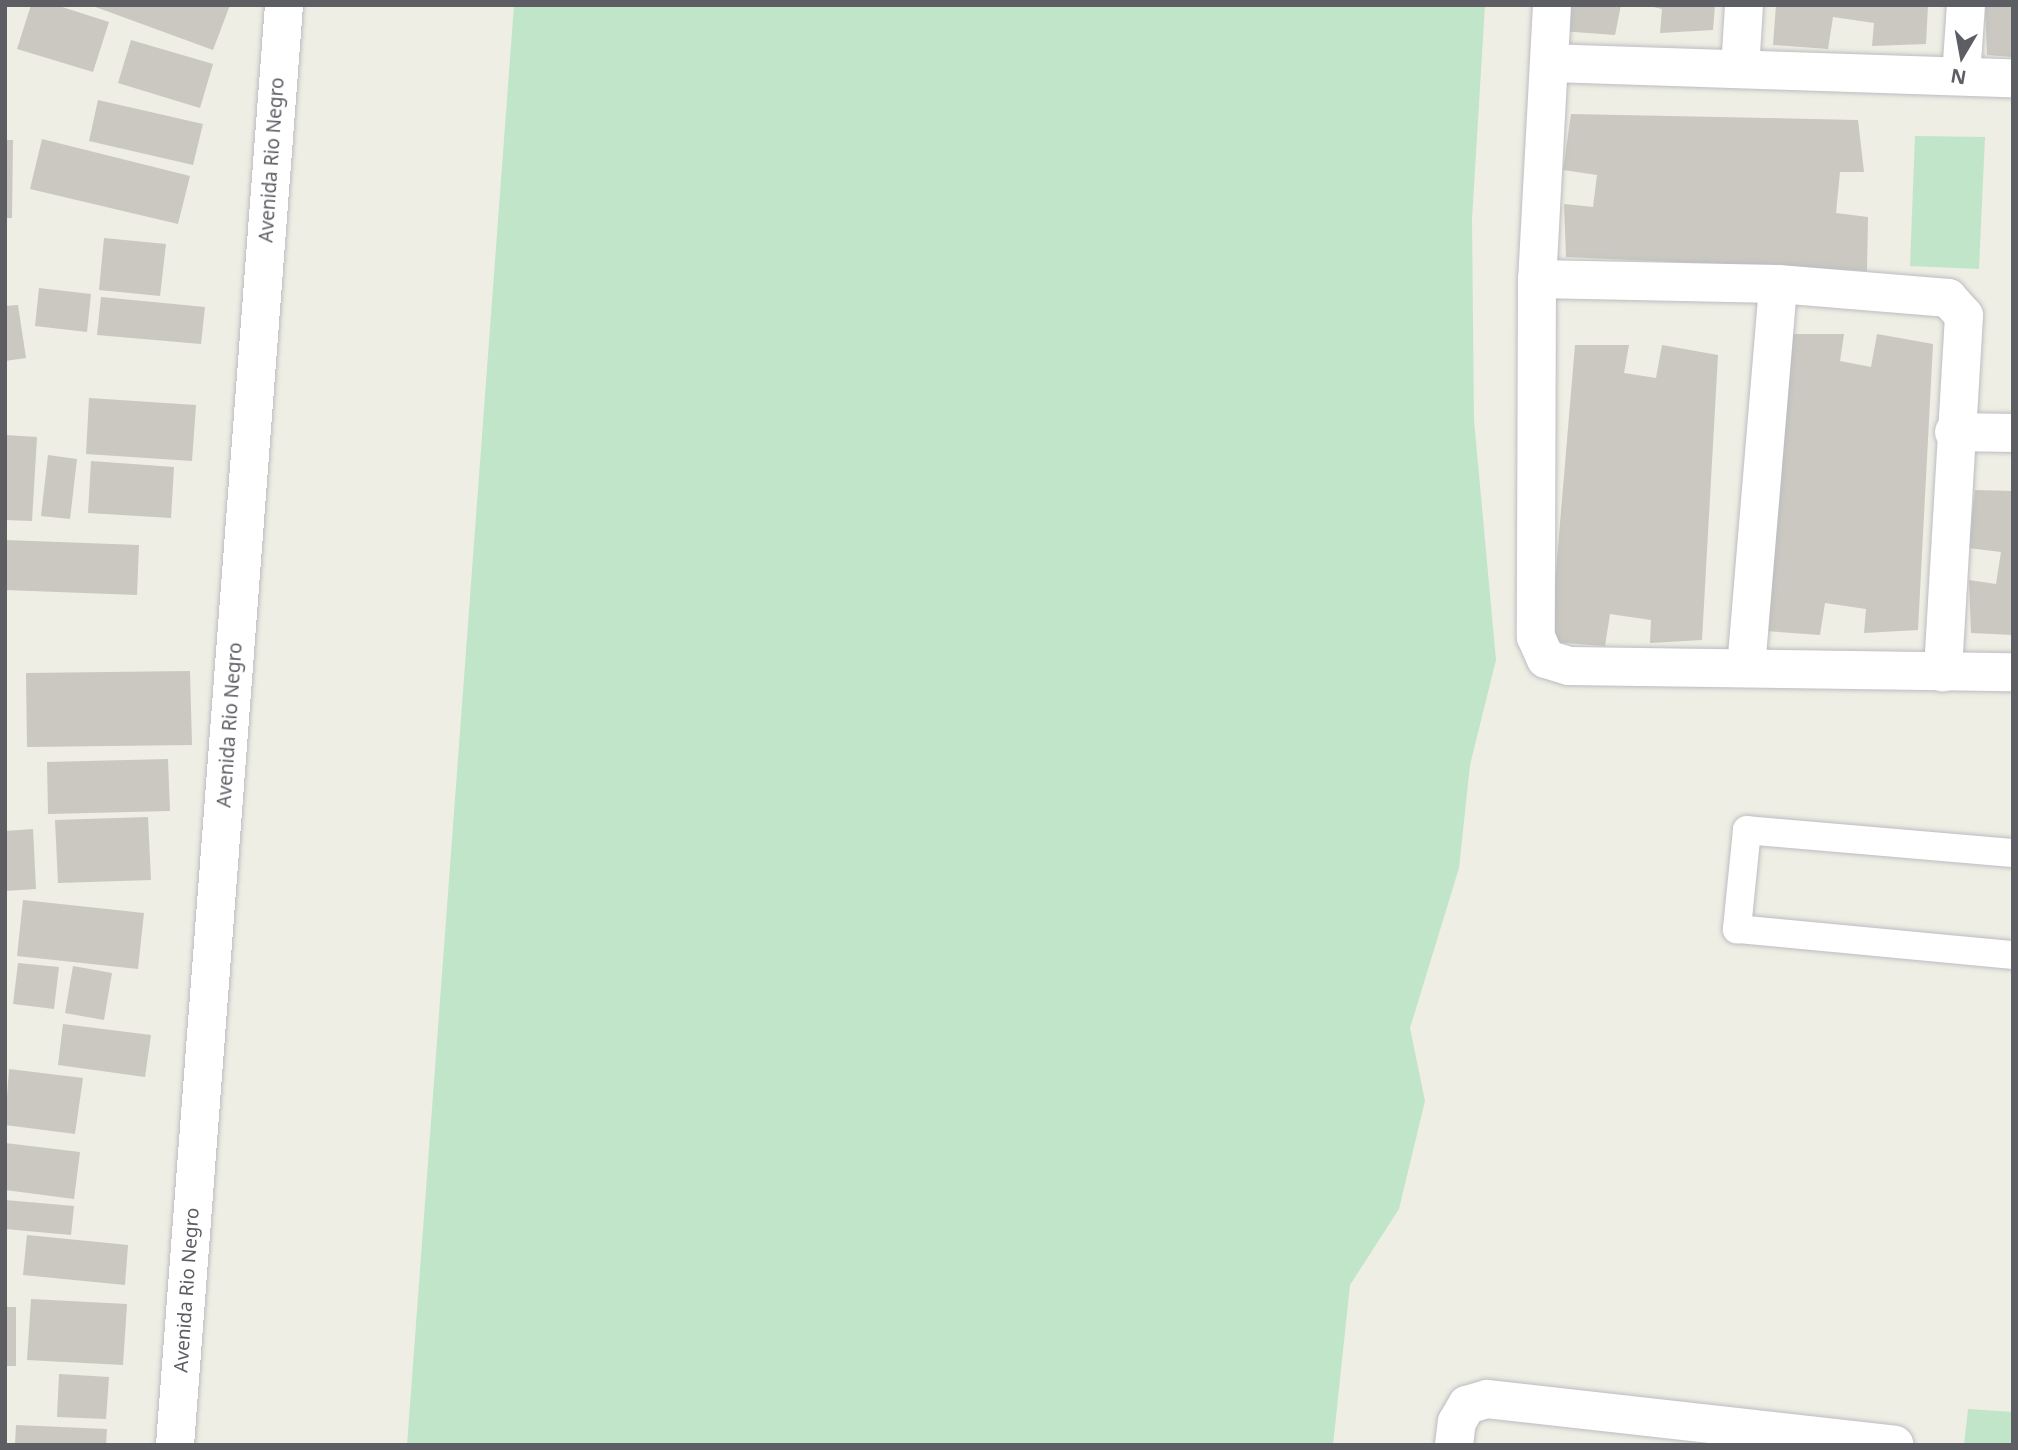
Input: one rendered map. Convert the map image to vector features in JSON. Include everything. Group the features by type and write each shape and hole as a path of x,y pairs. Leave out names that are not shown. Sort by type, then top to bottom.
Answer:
{"street":[{"name":"Avenida Rio Negro","path":"175,1445 284,5"},
{"path":"1552,5 1537,279 1536,636 1546,659 1569,666 2013,672"},
{"path":"1740,69 1744,5"},
{"path":"1961,76 1966,5"},
{"path":"1549,63 2013,78"},
{"path":"1537,279 1777,284 1948,298 1964,316 1954,432 1942,672"},
{"path":"1746,668 1777,284"},
{"path":"1954,432 2013,433"},
{"path":"1454,1445 1457,1422 1467,1405 1487,1399 1894,1445"}],"lane":[{"path":"2013,853 1747,830 1737,929 2013,955"}],"green space":[{"path":"514,5 1485,5 1472,219 1474,420 1496,660 1470,765 1459,868 1410,1028 1425,1101 1399,1209 1350,1285 1333,1445 407,1445"},
{"path":"1915,136 1985,137 1979,269 1910,266"},
{"path":"1968,1409 2013,1412 2013,1445 1964,1445"}],"building":[{"path":"31,5 56,5 109,22 93,72 17,49"},
{"path":"90,5 230,5 213,50"},
{"path":"1563,5 1621,5 1615,35 1561,31"},
{"path":"1645,5 1715,5 1713,30 1660,33 1662,9"},
{"path":"1776,5 1928,5 1926,44 1872,46 1874,23 1833,17 1828,49 1773,45"},
{"path":"1985,5 2013,6 2013,57 1987,55"},
{"path":"131,40 213,64 200,108 118,83"},
{"path":"98,100 203,124 193,165 89,141"},
{"path":"1571,114 1858,120 1864,172 1840,172 1836,213 1868,217 1867,271 1566,257 1564,204 1593,207 1597,175 1563,170"},
{"path":"42,139 190,176 178,224 30,189"},
{"path":"5,140 13,140 12,218 5,218"},
{"path":"104,238 166,244 160,296 99,290"},
{"path":"39,288 91,294 87,332 35,326"},
{"path":"101,297 205,307 201,344 97,335"},
{"path":"18,305 26,358 5,361 5,306"},
{"path":"1791,334 1844,334 1840,361 1871,367 1877,334 1933,344 1918,630 1864,633 1866,609 1825,603 1820,635 1765,631"},
{"path":"1575,345 1629,345 1624,373 1656,378 1662,345 1718,355 1702,640 1650,643 1651,620 1610,614 1605,646 1550,642"},
{"path":"89,398 196,405 192,461 86,454"},
{"path":"5,435 37,437 32,521 5,520"},
{"path":"48,455 77,459 70,519 41,516"},
{"path":"91,461 174,467 171,518 88,513"},
{"path":"1975,490 2013,491 2013,635 1971,633 1969,580 1996,584 2001,552 1968,548"},
{"path":"5,540 139,545 137,595 5,590"},
{"path":"190,671 192,745 27,747 26,673"},
{"path":"168,759 170,811 48,814 47,762"},
{"path":"148,817 151,880 58,883 55,820"},
{"path":"33,829 36,889 5,891 5,831"},
{"path":"23,900 144,913 138,969 17,956"},
{"path":"18,963 59,967 54,1009 13,1004"},
{"path":"73,966 112,973 104,1020 65,1013"},
{"path":"63,1024 151,1035 145,1077 58,1065"},
{"path":"9,1069 83,1078 75,1134 5,1125"},
{"path":"5,1143 80,1152 74,1199 5,1190"},
{"path":"5,1200 74,1206 71,1235 5,1229"},
{"path":"27,1235 128,1245 125,1285 23,1275"},
{"path":"31,1299 127,1304 123,1365 27,1360"},
{"path":"5,1307 16,1307 16,1366 5,1366"},
{"path":"59,1374 109,1377 106,1419 57,1417"},
{"path":"16,1425 107,1429 106,1445 15,1445"}]}
